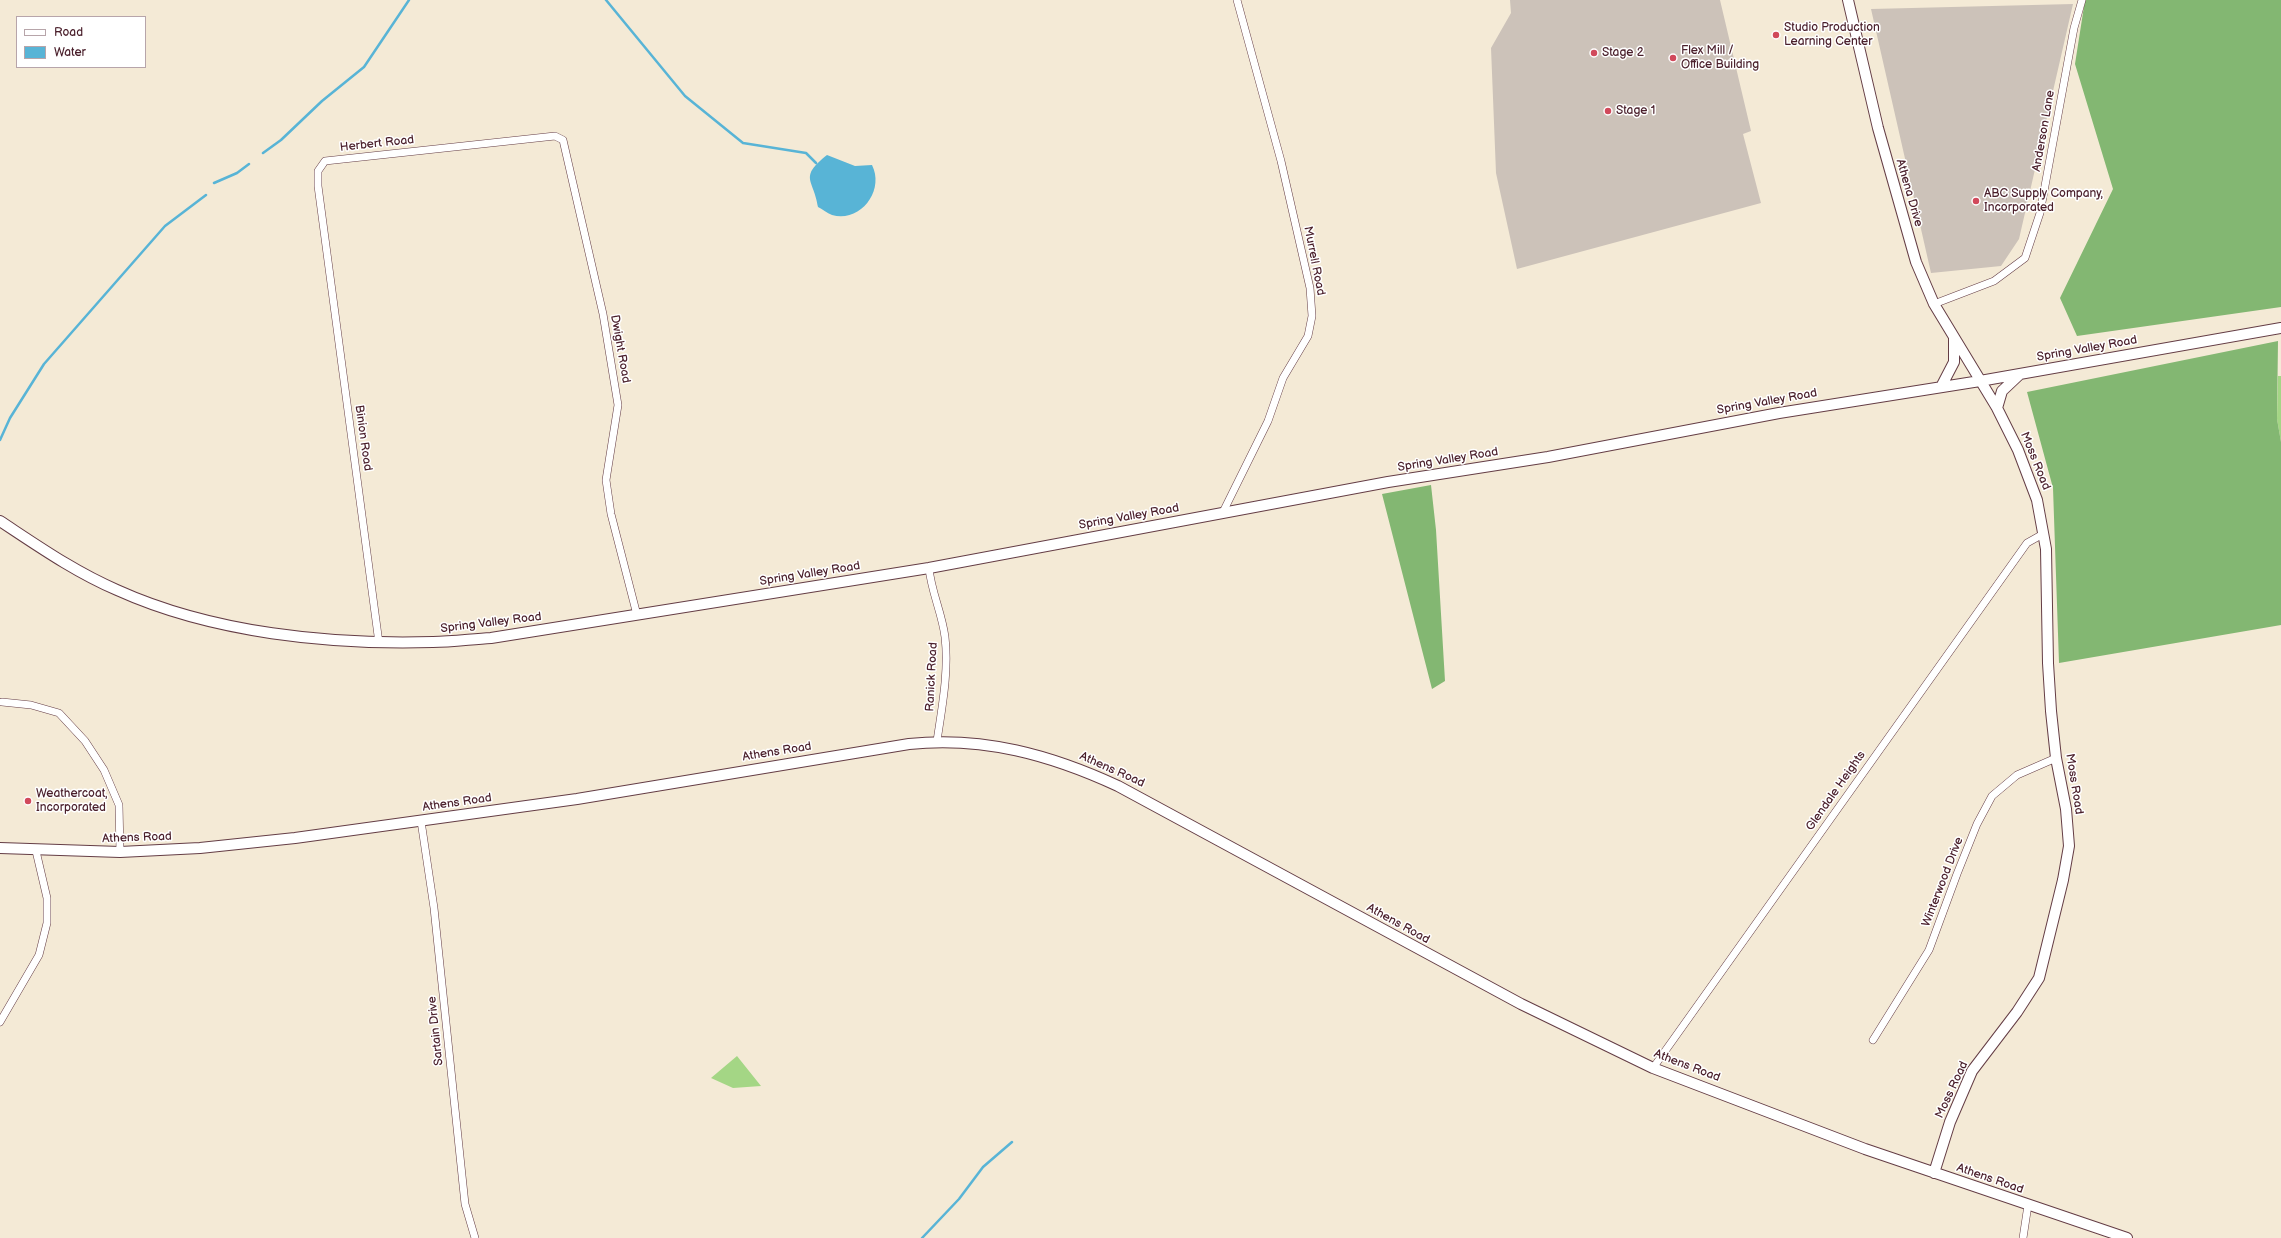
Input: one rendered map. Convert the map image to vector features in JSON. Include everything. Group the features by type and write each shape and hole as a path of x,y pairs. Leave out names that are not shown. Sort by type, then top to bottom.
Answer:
{"street":[{"name":"Murrell Road","path":"1222,514 1268,421 1283,378 1308,336 1312,316 1310,288 1281,161 1237,0"},
{"name":"Athena Drive","path":"1848,0 1878,128 1899,207 1916,262 1934,304 1980,380"},
{"name":"Anderson Lane","path":"1934,304 1994,281 2025,258 2040,213 2074,28 2082,0"},
{"name":"Dwight Road","path":"510,141 555,136 563,140 603,314 618,405 606,480 611,514 637,615"},
{"name":"Herbert Road","path":"325,237 318,177 318,171 325,161 510,141"},
{"name":"Binion Road","path":"325,237 379,643"},
{"name":"Spring Valley Road","path":"0,521 60,562 116,590 163,608 265,633 379,643 435,642 491,638 929,568 1388,482 1548,457 1779,413 1940,387 2281,328"},
{"path":"1940,387 1954,362 1953,335"},
{"path":"1997,408 2002,391 2021,373"},
{"name":"Moss Road","path":"1934,1173 1950,1122 1972,1071 2017,1012 2039,978 2063,880 2069,846 2066,809 2056,758 2048,663 2046,548 2037,500 2018,450 1997,408 1980,380"},
{"name":"Glendale Heights","path":"1652,1068 2027,543 2043,534"},
{"name":"Ranick Road","path":"929,568 930,583 942,618 946,656 936,741"},
{"path":"2,702 31,705 59,713 85,741 104,770 119,805 120,852"},
{"name":"Athens Road","path":"0,848 36,851 120,852 200,848 295,838 421,821 936,741 999,746 1057,761 1089,773 1142,798 1521,1004 1652,1068 1934,1173 2127,1238"},
{"name":"Winterwood Drive","path":"1873,1040 1929,950 1977,824 1992,796 2017,776 2056,758"},
{"name":"Sartain Drive","path":"421,821 434,908 465,1204 475,1238"},
{"path":"0,1022 39,955 47,923 47,898 36,851"},
{"path":"2023,1238 2028,1205"}],"shaded area":[{"path":"1510,0 1720,0 1751,131 1743,134 1761,203 1517,269 1496,173 1491,48 1511,13"},
{"path":"2073,4 2019,239 2001,266 1931,273 1871,9"}],"green space":[{"path":"2085,0 2281,0 2281,307 2077,336 2060,298 2113,189 2075,64"},
{"path":"2278,341 2277,419 2281,442 2281,625 2059,663 2053,488 2027,392"},
{"path":"2278,376 2281,376 2281,442 2277,419"},
{"path":"1431,485 1436,530 1445,681 1432,689 1382,494"},
{"path":"737,1056 761,1086 733,1088 711,1078"}],"water":[{"path":"827,155 855,166 872,165 875,175 875,185 867,203 860,210 852,214 842,216 832,215 818,207 811,184 810,174 818,163"}],"waterway":[{"path":"263,153 281,140 322,101 364,67 409,0"},
{"path":"606,0 685,96 743,143 806,153 816,163"},
{"path":"214,183 237,173 249,164"},
{"path":"0,440 10,418 44,364 165,226 206,195"},
{"path":"922,1238 959,1199 983,1167 1012,1142"}],"place":[{"name":"Studio Production Learning Center","path":"1776,35"},
{"name":"Stage 2","path":"1594,53"},
{"name":"Flex Mill / Office Building","path":"1673,58"},
{"name":"Stage 1","path":"1608,111"},
{"name":"ABC Supply Company, Incorporated","path":"1976,201"},
{"name":"Weathercoat, Incorporated","path":"28,801"}]}
